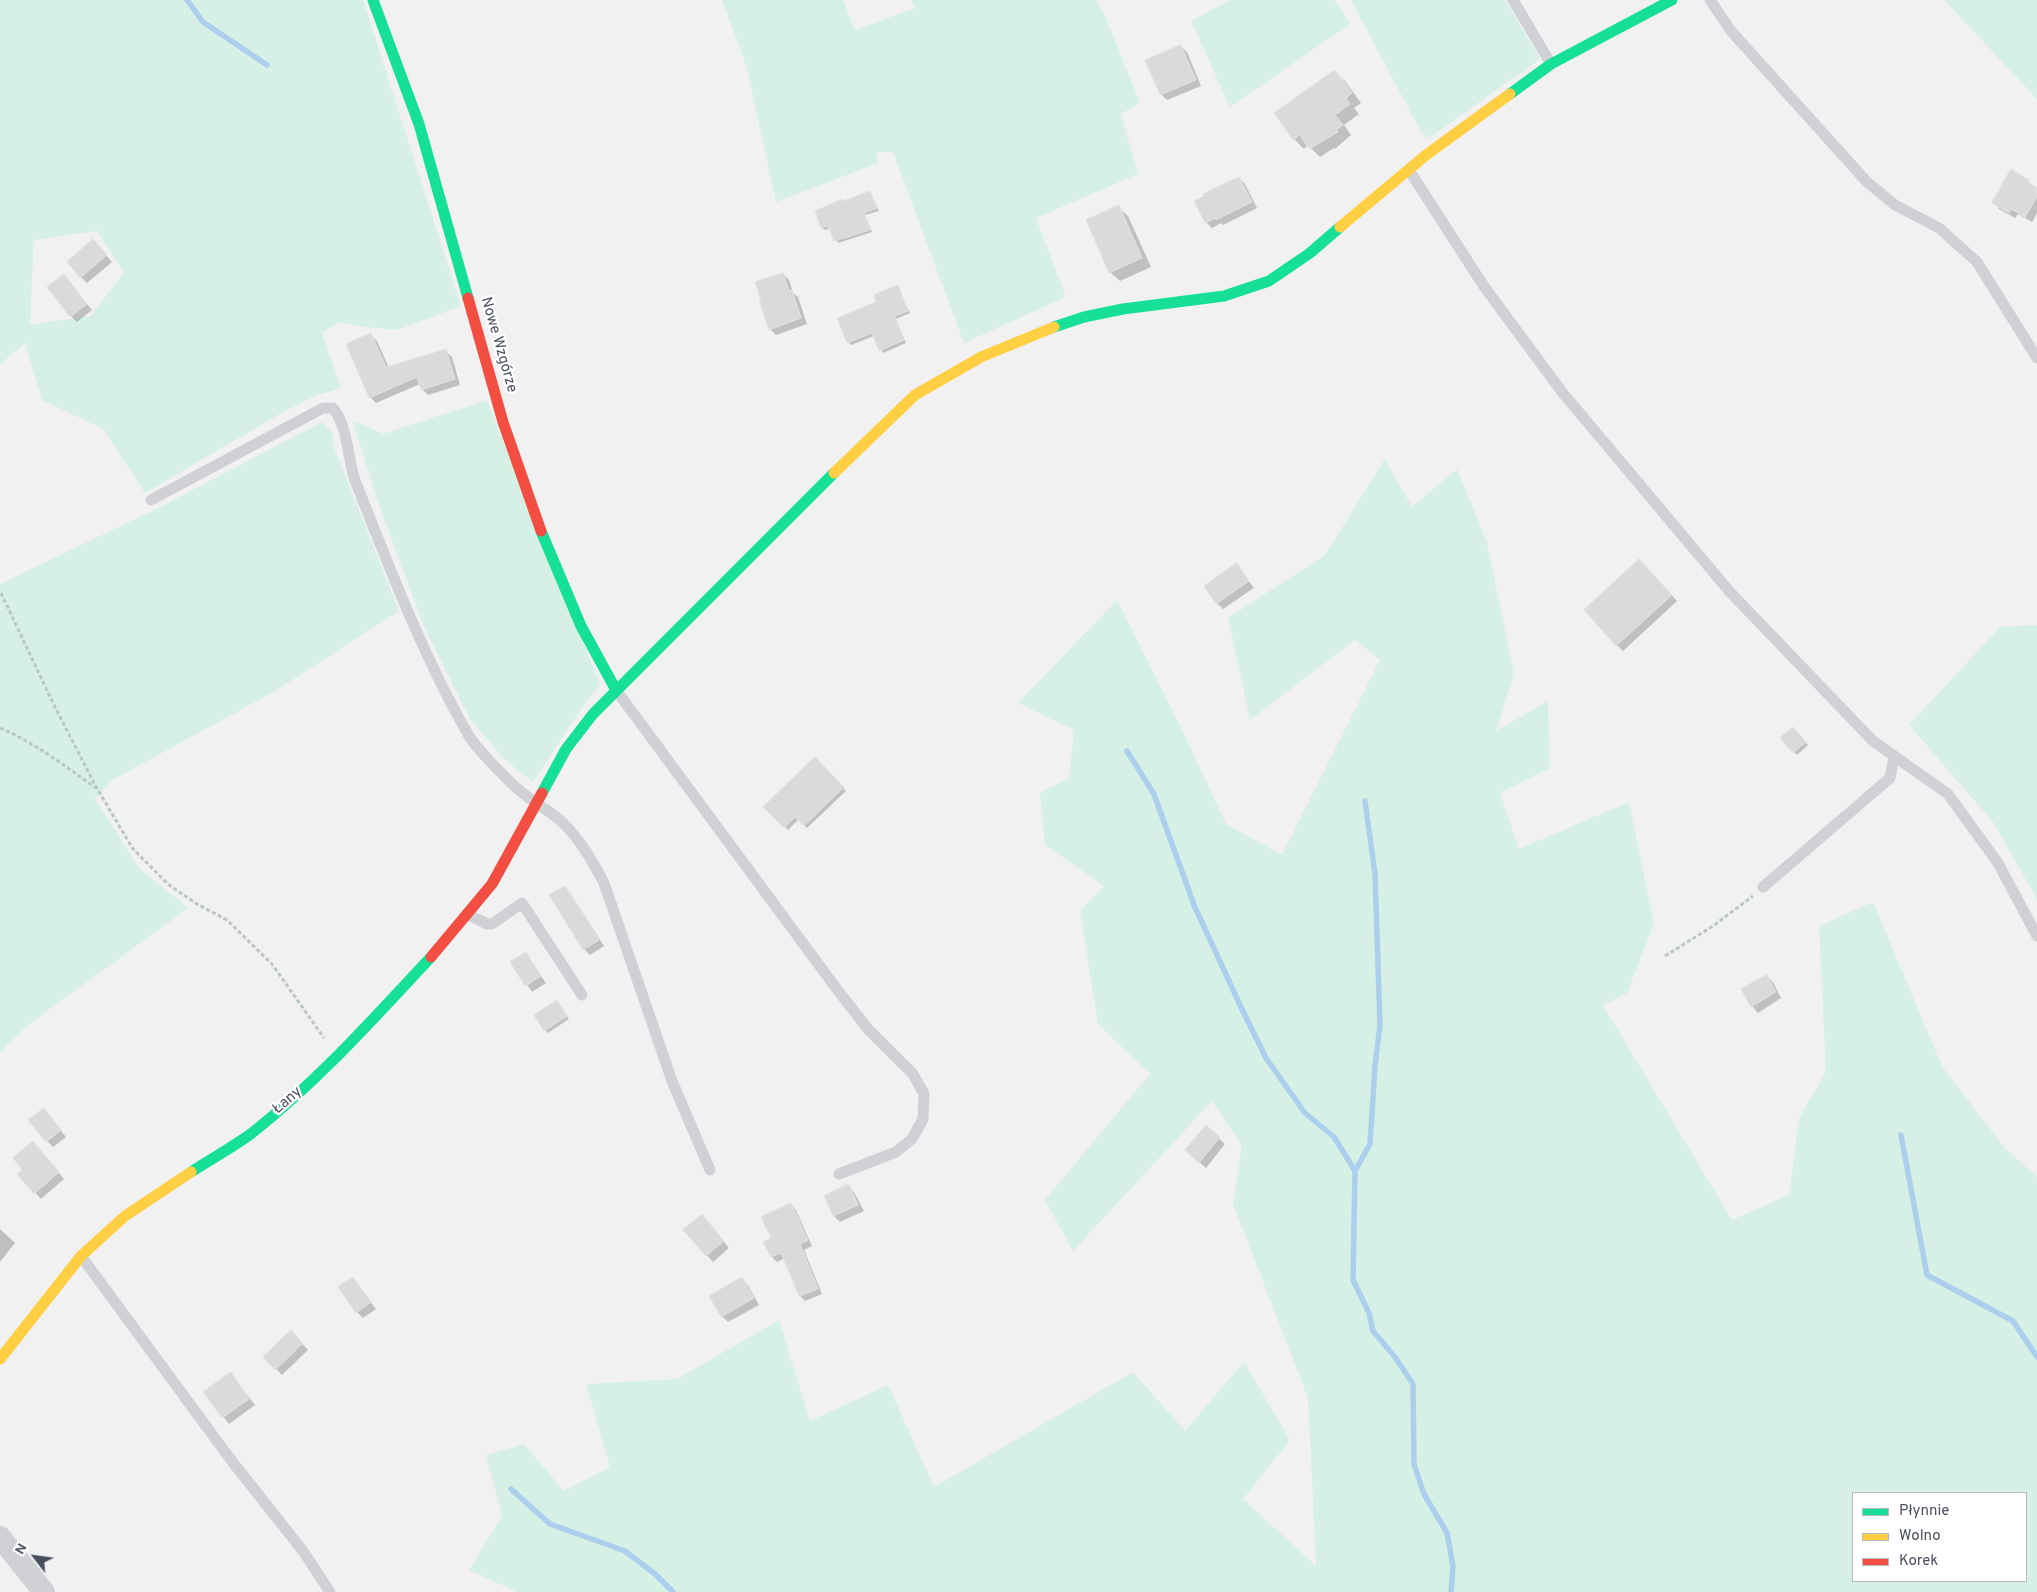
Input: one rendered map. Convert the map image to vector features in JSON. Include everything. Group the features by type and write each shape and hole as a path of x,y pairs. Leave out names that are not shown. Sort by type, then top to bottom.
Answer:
{"street":[{"name":"Nowe Wzgórze","path":"372,0 424,139 519,475 570,605 596,657 616,690"},
{"name":"Łany","path":"0,1359 81,1256 125,1216 251,1133 338,1056 469,915 492,884 566,749 593,714 864,442 915,395 980,357 1059,325 1084,317 1123,309 1224,296 1269,281 1310,253 1409,170 1468,124 1551,64 1672,0"},
{"path":"0,1537 44,1592"}],"lane":[{"path":"1513,0 1551,64"},
{"path":"1710,0 1737,38 1867,182 1895,205 1940,228 1977,262 2037,358"},
{"path":"1409,170 1483,285 1569,400 1730,592 1873,741 1948,794 1998,863 2037,936"},
{"path":"151,500 323,408 333,408 340,417 353,475 387,562 431,664 471,739 522,793 559,820 574,835 588,854 604,883 672,1081 710,1170"},
{"path":"616,690 836,988 868,1028 913,1074 924,1094 923,1119 912,1139 896,1152 840,1174"},
{"path":"1764,887 1890,778 1894,757"},
{"path":"469,915 487,924 492,924 522,903 582,995"},
{"path":"81,1256 231,1460 303,1551 330,1592"}],"path":[{"path":"1,593 54,705 98,790 133,849 170,884 197,904 227,920 272,964 328,1045 338,1056"},
{"path":"0,728 18,735 49,754 98,790"},
{"path":"1665,956 1713,926 1764,887"}],"green space":[{"path":"0,0 363,0 461,306 397,330 339,322 322,333 341,388 315,396 278,415 145,493 103,429 42,400 25,343 0,364","holes":["97,231 124,273 90,316 30,325 34,240"]},
{"path":"722,0 843,0 855,30 915,8 911,0 1096,0 1106,18 1140,103 1121,114 1138,174 1036,218 1066,297 964,343 893,152 876,152 878,163 776,202 746,65"},
{"path":"1230,0 1335,0 1350,24 1230,107 1191,21"},
{"path":"1351,0 1505,0 1540,59 1429,138 1421,132"},
{"path":"1944,0 2037,0 2037,99"},
{"path":"487,400 600,685 585,703 533,782 504,759 470,719 425,629 382,514 352,420 383,434"},
{"path":"322,422 333,434 333,445 399,611 275,691 109,782 95,799 139,868 188,908 28,1025 0,1052 0,584 156,509"},
{"path":"1385,459 1412,507 1457,469 1487,542 1514,674 1496,731 1548,701 1550,768 1500,793 1519,849 1629,802 1654,924 1627,993 1603,1005 1732,1220 1789,1195 1799,1118 1826,1072 1819,926 1873,902 1942,1066 2003,1146 2037,1177 2037,1592 517,1592 469,1570 502,1516 486,1455 524,1444 564,1491 610,1467 586,1384 677,1379 779,1320 810,1421 888,1385 934,1487 1133,1372 1185,1431 1244,1362 1290,1440 1243,1499 1316,1566 1308,1398 1233,1204 1242,1146 1212,1101 1073,1251 1045,1200 1150,1074 1098,1024 1080,911 1104,886 1045,845 1040,793 1069,778 1074,730 1018,703 1117,600 1184,734 1226,824 1282,855 1380,660 1355,640 1250,720 1228,618 1325,555"},
{"path":"2037,625 2037,899 1993,822 1909,725 2000,627"}],"building":[{"path":"1181,45 1196,80 1160,95 1145,60"},
{"path":"1335,70 1352,93 1346,98 1350,104 1335,115 1343,125 1336,130 1338,132 1309,149 1300,135 1293,140 1274,113"},
{"path":"2011,169 2029,180 2027,182 2037,188 2037,197 2025,217 2011,209 2009,213 1992,203"},
{"path":"1239,177 1252,202 1216,220 1215,218 1205,223 1194,201 1204,196 1203,194"},
{"path":"870,191 877,208 864,213 870,230 834,241 828,226 821,228 815,211 842,199 843,201"},
{"path":"1119,205 1142,258 1109,273 1086,220"},
{"path":"93,239 107,255 80,278 67,262"},
{"path":"783,273 789,291 792,290 801,318 769,330 755,282"},
{"path":"64,274 87,304 70,317 47,287"},
{"path":"898,285 908,311 894,316 904,340 879,351 872,333 847,343 837,318 876,302 874,295"},
{"path":"371,333 386,367 446,349 455,379 421,390 417,377 369,398 346,344"},
{"path":"1639,559 1672,595 1616,646 1584,610"},
{"path":"1237,563 1249,581 1216,604 1204,586"},
{"path":"1793,727 1806,742 1793,753 1780,738"},
{"path":"815,757 844,787 804,826 795,817 784,828 763,807"},
{"path":"565,886 599,940 583,950 549,895"},
{"path":"526,952 541,976 525,986 510,962"},
{"path":"1767,975 1776,992 1751,1007 1741,989"},
{"path":"557,1000 567,1016 544,1031 534,1015"},
{"path":"44,1108 61,1130 46,1142 28,1120"},
{"path":"1206,1125 1220,1137 1199,1163 1185,1150"},
{"path":"33,1141 59,1172 34,1194 17,1174 22,1170 13,1158"},
{"path":"849,1184 858,1205 833,1216 824,1196"},
{"path":"791,1203 808,1240 800,1244 818,1289 799,1296 781,1253 771,1257 763,1242 771,1238 761,1217"},
{"path":"702,1214 724,1241 706,1256 683,1230"},
{"path":"353,1277 371,1302 356,1313 338,1287"},
{"path":"742,1277 754,1298 721,1317 709,1296"},
{"path":"291,1330 303,1343 275,1370 263,1357"},
{"path":"231,1372 249,1399 222,1418 203,1392"}],"waterway":[{"path":"187,0 203,22 267,65"},
{"path":"1127,751 1154,794 1194,905 1266,1058 1305,1113 1334,1137 1355,1171 1353,1280 1369,1313 1373,1331 1395,1357 1413,1384 1414,1464 1424,1494 1447,1533 1453,1566 1451,1592"},
{"path":"1355,1171 1370,1144 1375,1066 1380,1025 1375,874 1365,801"},
{"path":"1901,1135 1927,1275 2013,1321 2037,1357"},
{"path":"511,1489 550,1524 625,1551 655,1574 673,1592"}],"traffic: fast":[{"path":"373,0 419,124 468,298"},
{"path":"1510,94 1551,64 1672,0"},
{"path":"1054,327 1084,317 1123,309 1224,296 1269,281 1310,253 1340,227"},
{"path":"542,793 566,749 593,714 834,473"},
{"path":"541,531 581,626 616,690"},
{"path":"191,1172 252,1133 300,1092 323,1071 431,957"}],"traffic: slow":[{"path":"1340,227 1426,155 1510,94"},
{"path":"834,473 915,395 981,357 1054,327"},
{"path":"0,1359 81,1256 125,1216 191,1172"}],"traffic: jam":[{"path":"468,298 503,422 541,531"},
{"path":"431,957 492,884 542,793"}]}
